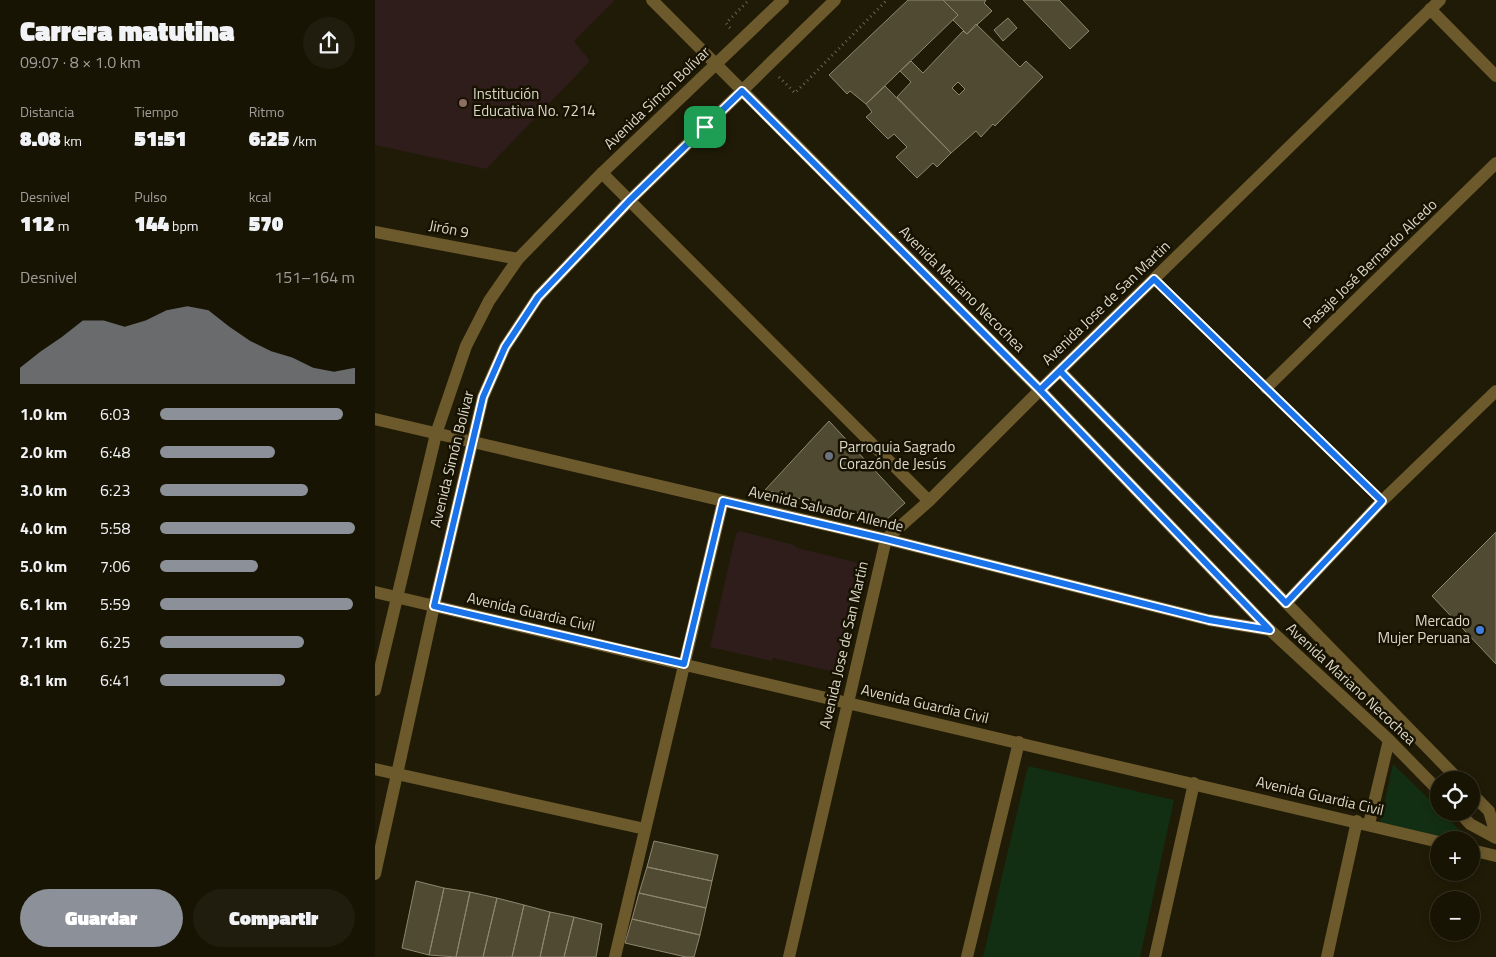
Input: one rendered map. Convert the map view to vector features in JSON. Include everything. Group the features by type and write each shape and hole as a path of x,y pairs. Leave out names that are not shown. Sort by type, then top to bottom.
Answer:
{"street":[{"name":"Avenida Mariano Necochea","path":"652,0 1040,390 1270,630 1389,740 1430,782"},
{"name":"Avenida Simón Bolívar","path":"375,690 436,434 466,346 489,301 518,259 601,173 783,0"},
{"name":"Avenida Simón Bolívar","path":"375,874 471,442 483,397 505,347 538,297 629,201 835,0"},
{"name":"Avenida Jose de San Martin","path":"789,957 886,539 929,501 1040,390 1440,0"},
{"path":"1431,9 1496,76"},
{"name":"Pasaje José Bernardo Alcedo","path":"1266,388 1496,163"},
{"path":"601,173 929,501"},
{"name":"Jirón 9","path":"375,232 518,259"},
{"name":"Avenida Mariano Necochea","path":"1060,371 1450,771"},
{"path":"1286,603 1382,501 1496,391"},
{"name":"Avenida Salvador Allende","path":"375,419 886,539 1209,620 1270,630"},
{"path":"615,957 723,501"},
{"name":"Avenida Guardia Civil","path":"375,592 1430,840"},
{"path":"1327,957 1363,823 1389,740"},
{"path":"967,957 1019,742"},
{"path":"375,769 645,829"},
{"path":"1155,957 1194,783"},
{"path":"1480,802 1489,811 1496,834"},
{"path":"1467,821 1496,838"},
{"path":"1480,852 1496,856"}],"lane":[{"path":"1154,279 1382,501"}],"shaded area":[{"name":"Institución Educativa No. 7214","path":"375,0 615,0 574,41 590,61 486,169 375,145"},
{"path":"739,531 859,563 835,672 773,658 772,661 710,647 736,534"}],"green space":[{"path":"1393,764 1430,800 1430,821 1450,821 1461,831 1430,831 1430,834 1380,823"},
{"path":"1028,766 1174,800 1140,957 983,957"}],"building":[{"path":"908,0 943,0 958,15 866,104 850,91 847,94 829,75"},
{"path":"943,0 986,0 984,3 992,11 967,34 953,20 958,15"},
{"path":"1023,0 1059,0 1089,31 1070,49"},
{"path":"1008,18 1017,28 1003,41 994,30"},
{"path":"976,24 1020,67 1026,61 1043,77 995,126 993,124 981,137 976,131 951,153 897,97 911,82 900,71 911,61 923,73 963,31 967,34","holes":["958,82 965,89 959,95 952,88"]},
{"path":"885,86 951,153 937,167 933,163 917,178 896,157 907,147 894,134 888,139 866,117 872,112 866,104"},
{"name":"Parroquia Sagrado Corazón de Jesús","path":"829,421 905,503 886,520 765,490"},
{"name":"Mercado Mujer Peruana","path":"1496,532 1496,664 1432,596"},
{"path":"654,841 718,855 712,881 647,867"},
{"path":"647,867 712,881 706,908 639,893"},
{"path":"416,881 444,888 429,955 402,948"},
{"path":"444,888 470,892 456,957 429,955"},
{"path":"470,892 497,898 483,957 456,957"},
{"path":"639,893 706,908 700,935 632,919"},
{"path":"497,898 524,905 512,957 483,957"},
{"path":"524,905 550,912 540,957 512,957"},
{"path":"550,912 574,917 564,957 540,957"},
{"path":"574,917 602,924 596,957 564,957"},
{"path":"632,919 700,935 694,957 686,957 625,943"}],"place":[{"name":"Institución Educativa No. 7214","path":"463,103"},
{"name":"Parroquia Sagrado Corazón de Jesús","path":"829,456"},
{"name":"Mercado Mujer Peruana","path":"1480,630"}],"route":[{"path":"705,127 629,201 538,297 505,347 483,397 434,606 684,664 723,501 886,539 1209,620 1270,630 1040,390 1154,279 1382,501 1286,603 1060,371 1040,390 742,91 705,127"}]}
